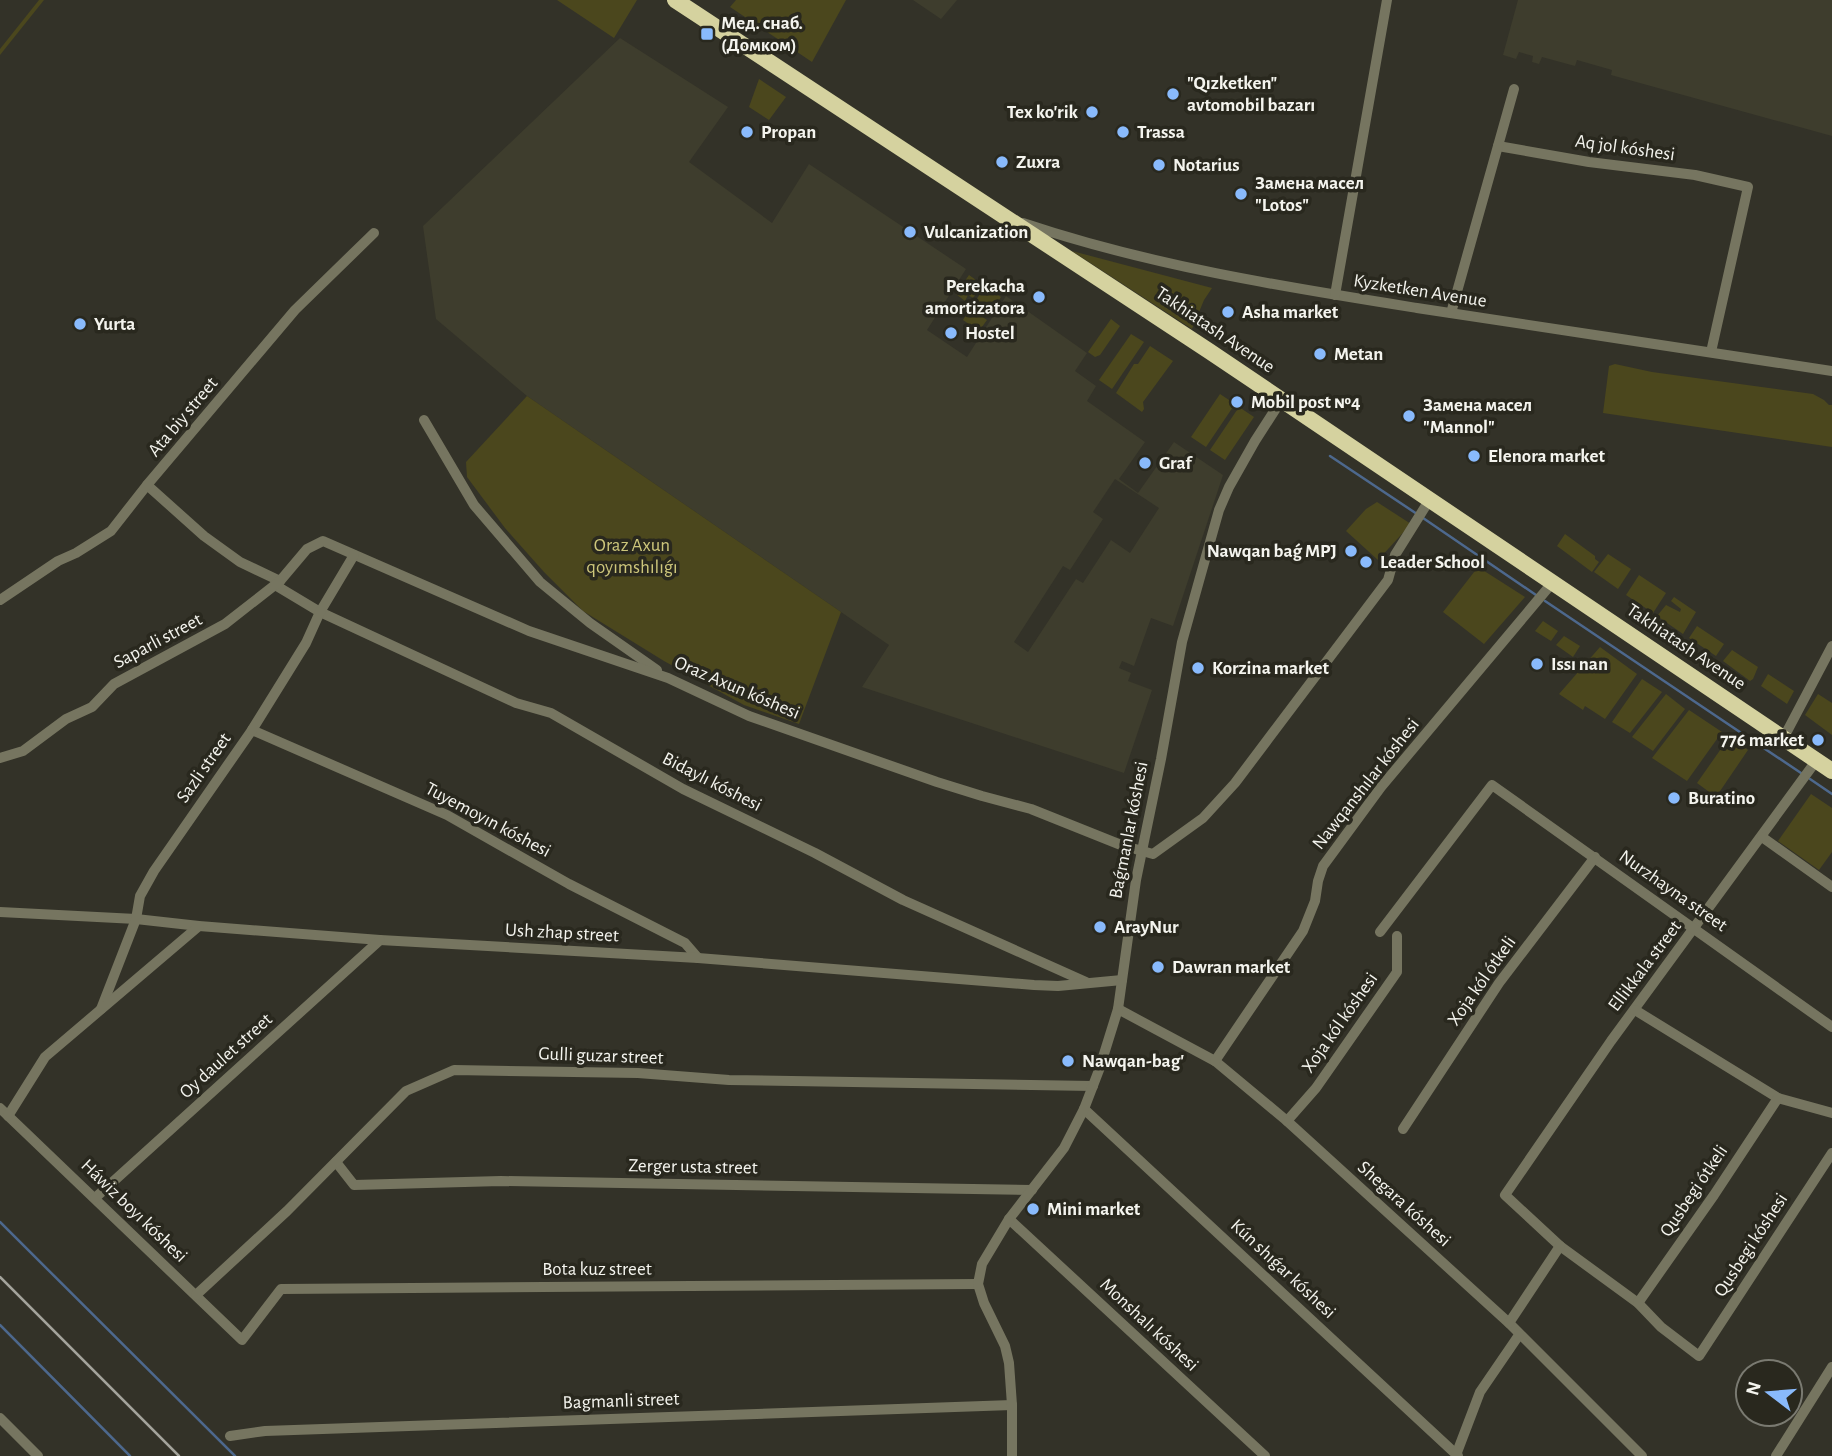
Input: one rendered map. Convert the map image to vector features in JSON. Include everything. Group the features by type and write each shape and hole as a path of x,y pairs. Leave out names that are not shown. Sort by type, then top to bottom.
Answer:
{"highway":[{"name":"Takhiatash Avenue","path":"675,0 1282,399 1832,771"}],"street":[{"path":"1335,295 1387,0"},
{"path":"1451,313 1514,89"},
{"name":"Aq jol kóshesi","path":"1498,146 1589,162 1695,175 1748,187 1712,352"},
{"name":"Kyzketken Avenue","path":"1008,218 1070,239 1155,261 1335,295 1832,371"},
{"name":"Ata biy street","path":"0,600 58,561 111,531 295,310 374,233"},
{"name":"Baǵmanlar kóshesi","path":"978,1284 982,1264 1009,1219 1064,1148 1093,1086 1118,1009 1130,911 1182,642 1212,531 1229,487 1282,399"},
{"path":"424,420 474,506 540,582 590,623 668,678"},
{"name":"Bidaylı kóshesi","path":"147,485 204,536 320,612 516,703 551,713 683,789 815,853 902,900 1089,983"},
{"path":"1143,850 1153,854 1203,818 1236,783 1388,580 1395,555 1430,499"},
{"name":"Oraz Axun kóshesi","path":"323,541 529,631 668,678 749,716 936,782 1031,809 1121,845 1143,850"},
{"name":"Saparli street","path":"0,758 23,751 66,719 92,707 114,684 225,624 277,583 307,549 323,541"},
{"name":"Sazli street","path":"101,1009 135,919 140,896 154,871 252,730 306,643 320,612 354,555"},
{"name":"Nawqanshılar kóshesi","path":"1215,1061 1303,931 1315,901 1323,866 1381,787 1553,582"},
{"path":"1783,738 1832,646"},
{"name":"Tuyemoyın kóshesi","path":"252,730 447,815 569,884 685,943 698,958"},
{"name":"Ellikkala street","path":"1560,1247 1505,1195 1611,1041 1816,761"},
{"name":"Nurzhayna street","path":"1380,932 1493,785 1832,1027"},
{"path":"1762,837 1832,887"},
{"name":"Xoja kól ótkeli","path":"1403,1129 1499,983 1595,857"},
{"name":"Ush zhap street","path":"0,912 135,919 380,940 698,958 1034,985 1058,986 1122,980"},
{"name":"Sazli street","path":"4,1112 45,1056 199,926"},
{"name":"Xoja kól kóshesi","path":"1287,1121 1316,1088 1397,972 1397,936"},
{"name":"Oy daulet street","path":"96,1198 380,940"},
{"name":"Shegara kóshesi","path":"1118,1009 1215,1061 1287,1121 1509,1323 1642,1456"},
{"path":"1635,1010 1778,1098 1832,1113"},
{"name":"Gulli guzar street","path":"196,1295 287,1211 406,1091 454,1070 638,1073 729,1080 1093,1086"},
{"name":"Qusbegi ótkeli","path":"1638,1303 1778,1098"},
{"name":"Kún shıǵar kóshesi","path":"1084,1109 1457,1455"},
{"name":"Háwiz boyı kóshesi","path":"4,1112 242,1340"},
{"name":"Qusbegi kóshesi","path":"1638,1303 1661,1327 1699,1356 1832,1153"},
{"name":"Zerger usta street","path":"336,1162 354,1185 501,1181 1032,1190"},
{"name":"Monshalı kóshesi","path":"1009,1219 1265,1456"},
{"path":"1509,1323 1560,1247 1638,1303"},
{"path":"978,1284 984,1303 998,1328 1009,1363 1012,1456"},
{"name":"Bota kuz street","path":"242,1340 281,1289 978,1284"},
{"path":"1457,1455 1480,1392 1520,1335"},
{"path":"1776,1456 1832,1367"},
{"name":"Bagmanli street","path":"230,1436 265,1431 1012,1405"},
{"path":"0,1418 37,1456"}],"shaded area":[{"path":"913,0 957,0 941,19"},
{"path":"1518,0 1832,0 1832,136 1611,75 1612,70 1577,60 1575,66 1542,57 1539,64 1532,62 1533,56 1519,52 1516,59 1503,55"},
{"path":"620,38 728,107 689,162 772,223 809,164 966,269 927,330 967,357 1006,296 1087,353 1075,371 1096,386 1087,401 1145,442 1119,479 1138,493 1174,442 1223,475 1173,626 1151,618 1134,666 1122,661 1119,668 1131,673 1128,681 1152,690 1124,773 862,687 889,645 527,396 436,319 423,226","holes":["1115,479 1159,508 1130,553 1111,540 1083,583 1076,579 1028,652 1014,642 1063,566 1070,570 1103,519 1093,512"]}],"green space":[{"path":"39,0 44,0 0,55 0,49"},
{"path":"557,0 637,0 614,38"},
{"path":"736,0 846,0 812,62 730,7"},
{"path":"759,79 786,97 769,120 749,107"},
{"path":"1072,251 1212,288 1192,329"},
{"path":"969,275 983,285 973,298 968,295 965,301 956,294"},
{"path":"985,287 1001,297 988,317 977,310 981,304 976,300"},
{"path":"975,312 987,320 979,331 963,320 966,315 971,318"},
{"path":"1111,319 1120,326 1100,355 1095,357 1088,352"},
{"path":"1131,334 1144,342 1112,389 1099,380"},
{"path":"1150,346 1173,361 1143,402 1142,412 1116,393 1134,364 1138,364"},
{"path":"1615,364 1652,372 1813,394 1832,405 1832,447 1603,413 1609,366"},
{"path":"1220,394 1235,404 1206,447 1191,437"},
{"name":"Oraz Axun qoyımshılıǵı","path":"527,396 841,612 799,724 744,705 664,661 583,611 505,528 467,477 466,462"},
{"path":"1239,407 1254,417 1225,460 1210,450"},
{"path":"1377,502 1411,524 1378,560 1346,531 1366,509"},
{"path":"1565,534 1595,556 1599,562 1592,572 1557,546"},
{"path":"1608,554 1631,569 1618,589 1594,572"},
{"path":"1478,567 1525,597 1484,644 1443,612"},
{"path":"1639,575 1666,593 1653,613 1626,595"},
{"path":"1674,597 1696,612 1683,634 1657,616 1666,605 1680,612 1681,609 1671,601"},
{"path":"1543,621 1558,631 1551,641 1535,631"},
{"path":"1697,626 1724,644 1716,656 1689,638"},
{"path":"1564,636 1580,646 1573,657 1556,645"},
{"path":"1600,647 1637,674 1605,719 1585,706 1583,710 1559,694"},
{"path":"1732,650 1758,667 1750,681 1723,661"},
{"path":"1768,674 1794,691 1787,704 1761,686"},
{"path":"1642,679 1662,692 1630,733 1612,722"},
{"path":"1666,694 1685,709 1653,751 1632,737"},
{"path":"1818,694 1832,703 1832,735 1805,715"},
{"path":"1689,710 1722,732 1687,781 1652,758"},
{"path":"1730,736 1748,750 1716,797 1697,783"},
{"path":"1811,794 1832,808 1832,852 1819,870 1778,841"}],"waterway":[{"path":"1330,456 1417,514"},
{"path":"1423,518 1536,595"},
{"path":"1545,601 1801,773"},
{"path":"1810,779 1832,794"},
{"path":"0,1222 235,1456"},
{"path":"0,1325 130,1456"}],"railway":[{"path":"0,1277 179,1456"}],"place":[{"name":"Мед. снаб. (Домком)","path":"707,34"},
{"name":"\"Qızketken\" avtomobil bazarı","path":"1173,94"},
{"name":"Tex ko'rik","path":"1092,112"},
{"name":"Propan","path":"747,132"},
{"name":"Trassa","path":"1123,132"},
{"name":"Zuxra","path":"1002,162"},
{"name":"Notarius","path":"1159,165"},
{"name":"Замена масел \"Lotos\"","path":"1241,194"},
{"name":"Vulcanization","path":"910,232"},
{"name":"Perekacha amortizatora","path":"1039,297"},
{"name":"Asha market","path":"1228,312"},
{"name":"Yurta","path":"80,324"},
{"name":"Hostel","path":"951,333"},
{"name":"Metan","path":"1320,354"},
{"name":"Mobil post №4","path":"1237,402"},
{"name":"Замена масел \"Mannol\"","path":"1409,416"},
{"name":"Elenora market","path":"1474,456"},
{"name":"Graf","path":"1145,463"},
{"name":"Nawqan baǵ MPJ","path":"1351,551"},
{"name":"Leader School","path":"1366,562"},
{"name":"Issı nan","path":"1537,664"},
{"name":"Korzina market","path":"1198,668"},
{"name":"776 market","path":"1818,740"},
{"name":"Buratino","path":"1674,798"},
{"name":"ArayNur","path":"1100,927"},
{"name":"Dawran market","path":"1158,967"},
{"name":"Nawqan-bag'","path":"1068,1061"},
{"name":"Mini market","path":"1033,1209"}]}
